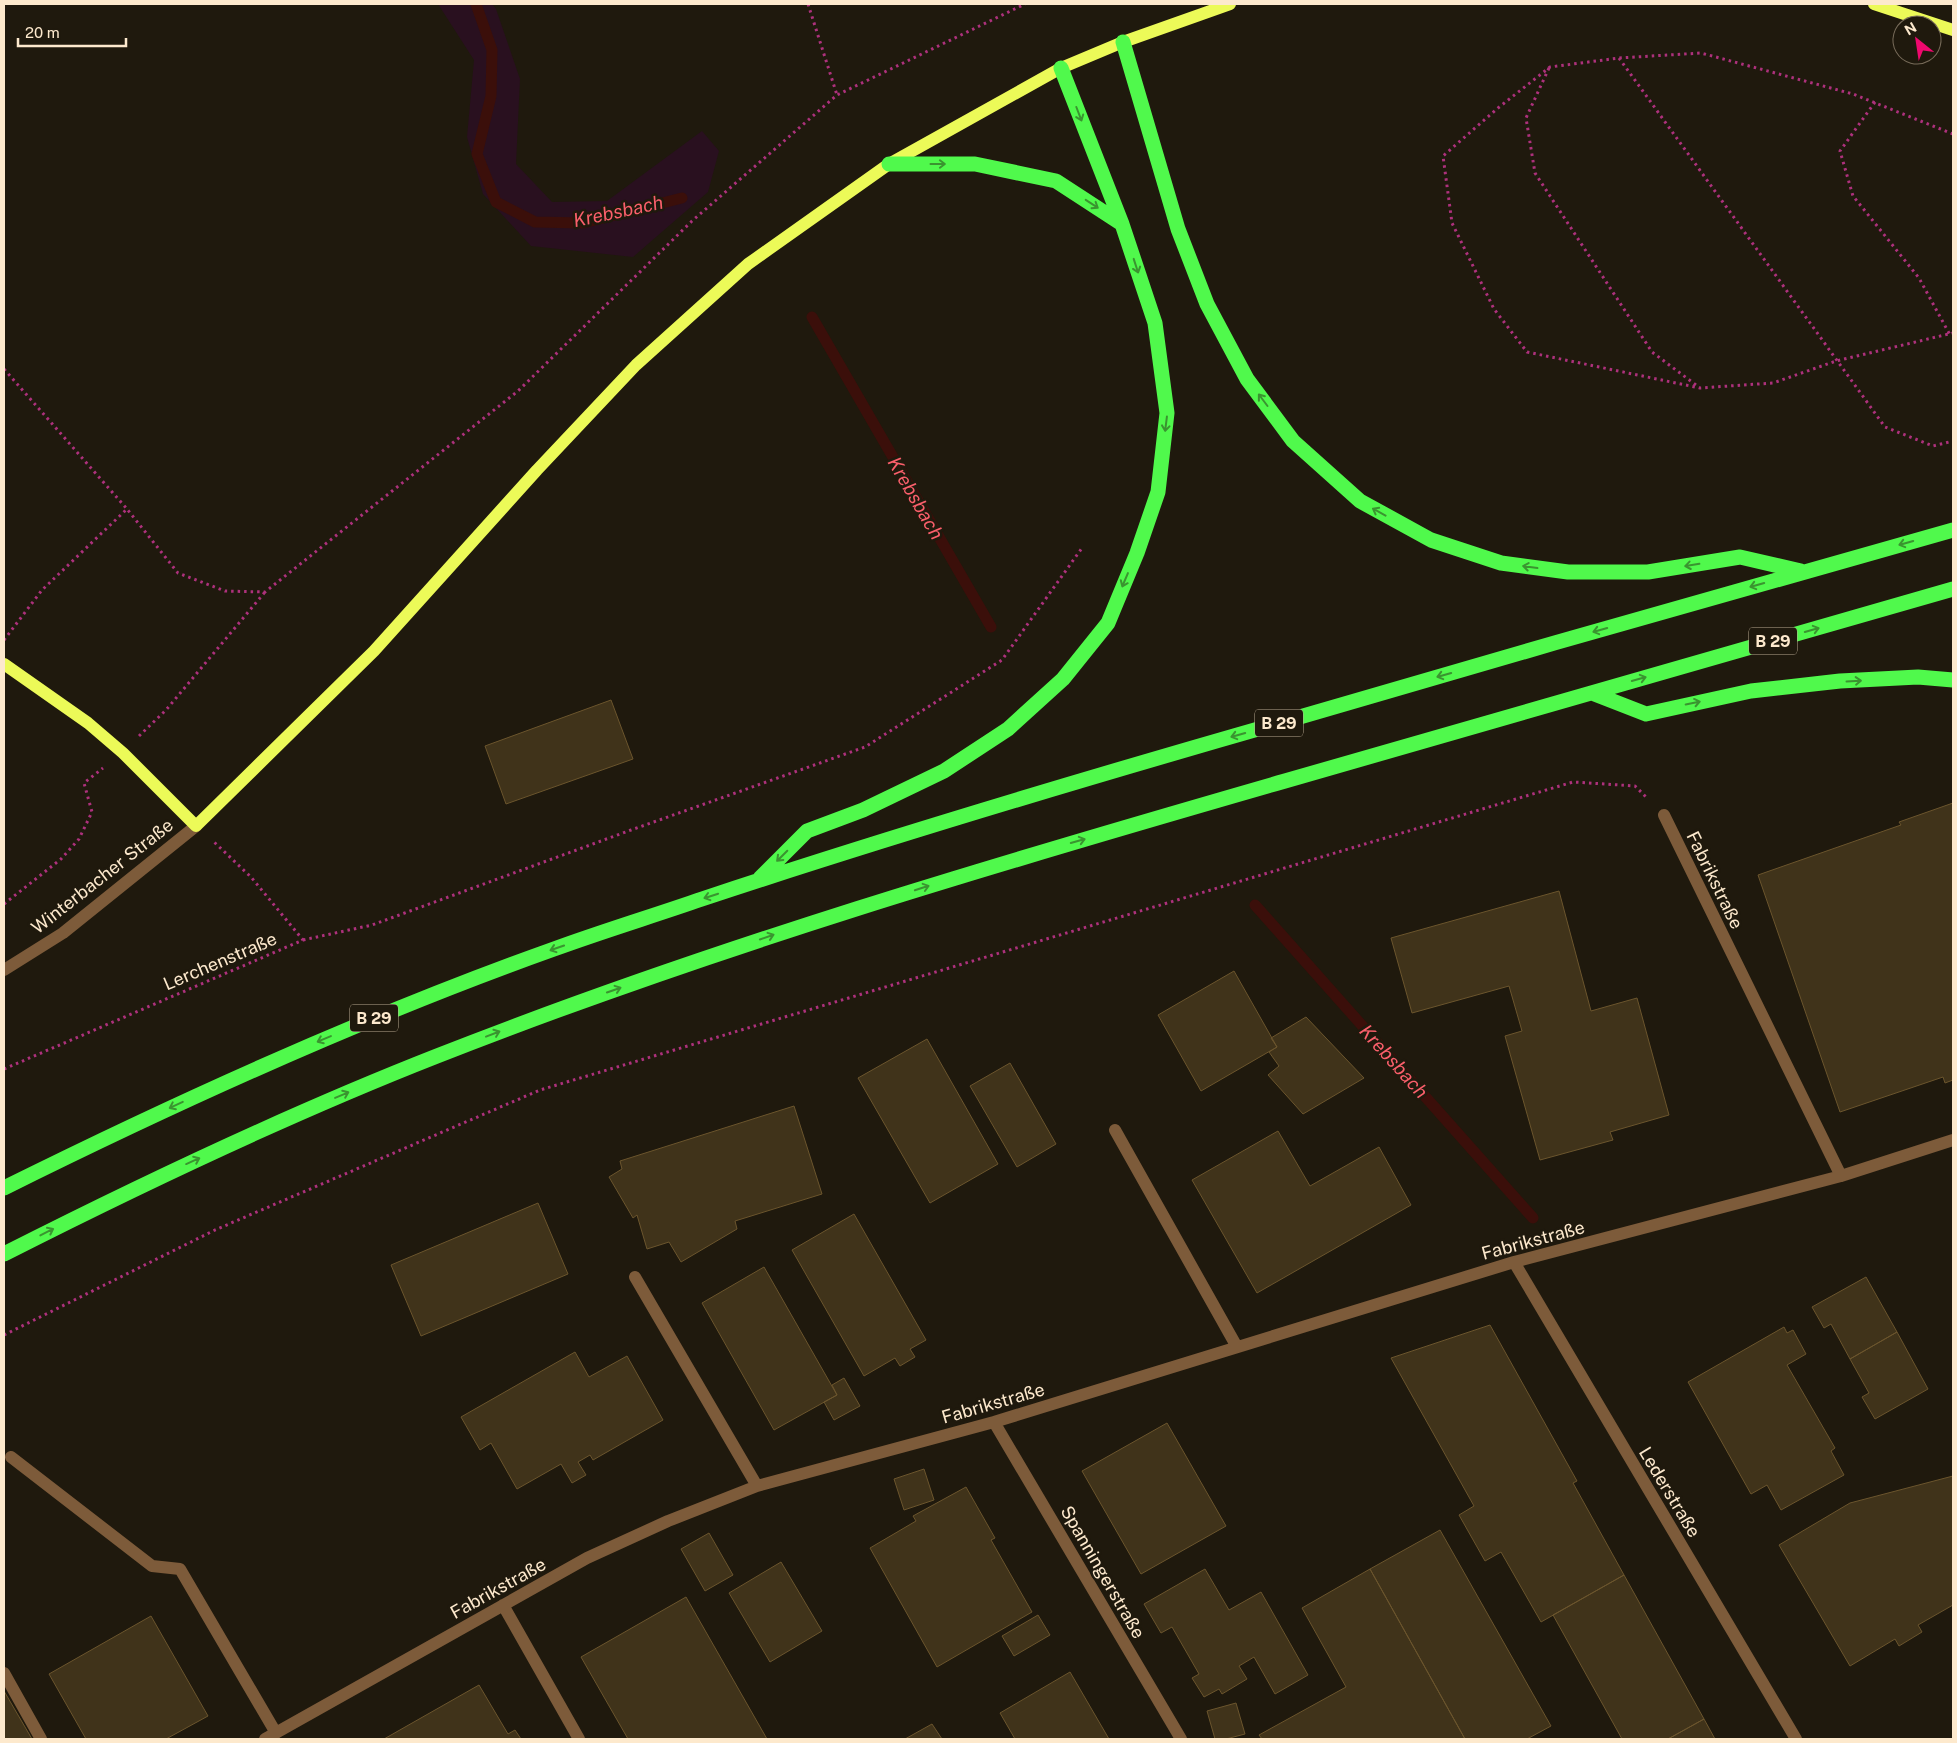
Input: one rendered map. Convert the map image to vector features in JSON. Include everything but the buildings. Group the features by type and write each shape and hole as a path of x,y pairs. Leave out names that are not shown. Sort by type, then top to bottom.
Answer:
{"highway":[{"path":"1123,42 1178,229 1207,304 1247,379 1293,441 1360,501 1431,540 1500,562 1568,572 1648,572 1740,557 1803,572"},
{"path":"758,881 807,831 863,810 944,771 1008,729 1063,679 1108,623 1137,553 1158,492 1167,413 1155,323 1122,224 1061,68"},
{"path":"889,164 975,164 1056,181 1122,224"},
{"name":"B 29","path":"4,1188 110,1135 277,1059 409,1004 555,948 952,819 1160,757 1953,530"},
{"name":"B 29","path":"4,1254 140,1185 302,1112 434,1057 568,1006 783,932 962,875 1953,589"},
{"path":"1592,693 1646,714 1751,691 1822,683 1918,678 1953,680"}],"main road":[{"path":"4,664 88,723 123,753 196,826 374,651 537,470 636,366 748,264 889,164 1061,68 1123,42 1230,4"},
{"path":"1874,4 1953,30"}],"street":[{"name":"Fabrikstraße","path":"1664,815 1841,1176"},
{"name":"Winterbacher Straße","path":"4,970 63,933 196,826"},
{"path":"1115,1130 1237,1346"},
{"name":"Fabrikstraße","path":"270,1736 605,1550 668,1520 757,1486 994,1422 1514,1262 1841,1176 1953,1140"},
{"name":"Lederstraße","path":"1514,1262 1796,1739"},
{"path":"634,1277 757,1486"},
{"name":"Spanningerstraße","path":"994,1422 1181,1739"},
{"path":"11,1457 152,1566 180,1569 270,1736"},
{"path":"503,1605 579,1739"},
{"path":"4,1673 41,1739"}],"path":[{"path":"808,4 837,95"},
{"path":"4,369 127,509 178,573 225,591 265,592 518,390 692,221 837,95 1025,4"},
{"path":"1875,102 1840,151 1853,196 1919,278 1951,334 1836,361 1773,383 1700,388 1527,352 1494,309 1452,223 1443,156 1498,108 1550,67 1618,58 1701,54 1854,94 1875,102 1953,134"},
{"path":"1618,58 1885,427 1933,446 1953,441"},
{"path":"1550,67 1526,118 1536,173 1652,352 1700,388"},
{"path":"4,640 42,590 127,509"},
{"path":"303,940 372,925 865,747 1002,660 1082,548"},
{"path":"4,1335 215,1230 540,1090 1573,782 1635,786 1664,815"},
{"name":"Lerchenstraße","path":"4,1069 303,940 251,877 196,826"}],"shaded area":[{"path":"438,4 492,4 496,9 520,79 516,164 552,202 607,201 702,131 719,151 708,192 633,257 531,246 483,194 467,137 474,60"}],"waterway":[{"name":"Krebsbach","path":"476,4 492,50 491,96 477,154 496,202 535,222 583,223 682,198"},
{"name":"Krebsbach","path":"812,317 991,627"},
{"name":"Krebsbach","path":"1255,905 1533,1218"}]}
